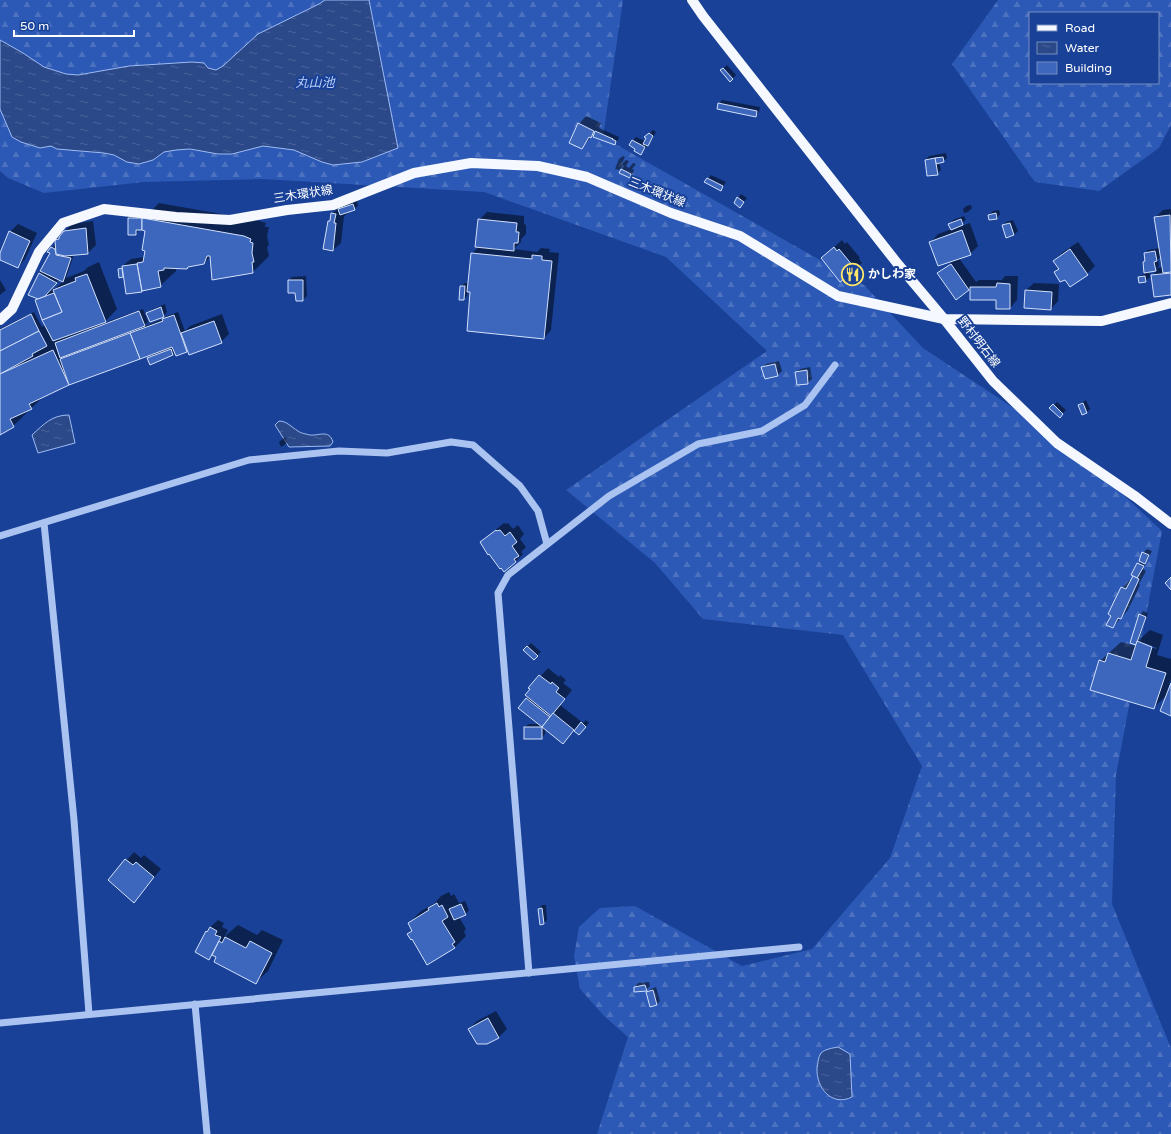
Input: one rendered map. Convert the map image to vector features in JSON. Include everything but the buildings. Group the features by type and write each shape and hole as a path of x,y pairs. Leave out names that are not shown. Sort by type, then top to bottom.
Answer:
{"main road":[{"path":"692,0 703,16 898,263 944,319"},
{"name":"三木環状線","path":"0,320 12,310 39,252 63,223 104,209 176,217 230,220 287,210 333,205 414,173 471,163 538,166 588,177 671,213 740,236 838,296 944,319"},
{"name":"野村明石線","path":"944,319 1102,320 1171,303"},
{"name":"野村明石線","path":"944,319 993,381 1057,443 1136,497 1171,524"}],"street":[{"path":"529,973 498,593 508,575 609,496 698,444 762,431 805,405 835,365"},
{"path":"0,536 249,460 339,451 387,453 451,442 473,445 520,486 538,511 547,544"},
{"path":"44,523 73,813 89,1014"},
{"path":"0,1023 799,947"},
{"path":"195,1004 207,1134"}],"green space":[{"path":"0,0 623,0 603,137 864,285 923,348 1072,447 1162,531 1116,775 1112,904 1171,1048 1171,1134 597,1134 628,1037 604,1016 580,989 574,956 579,927 600,908 635,906 742,966 812,949 890,858 922,766 843,635 703,619 655,563 566,490 767,351 666,257 484,192 261,179 144,182 44,193 8,178 0,171"},
{"path":"998,0 1171,0 1171,125 1159,148 1099,191 1035,182 952,64"}],"water":[{"name":"丸山池","path":"325,0 369,0 398,148 362,162 333,165 294,150 263,146 232,154 218,154 190,149 176,150 164,152 153,160 139,164 127,162 114,155 104,153 57,149 51,146 40,148 21,142 12,137 0,109 0,40 44,67 66,74 78,75 129,66 192,62 204,63 208,68 216,70 223,66 258,34"},
{"path":"69,415 75,443 38,453 32,435 53,418"},
{"path":"279,421 287,423 299,432 310,435 326,434 333,442 330,446 289,447 275,425"},
{"path":"838,1047 850,1054 852,1097 838,1100 827,1094 822,1089 817,1075 817,1068 821,1053"}],"place":[{"name":"かしわ家","path":"852,274"}]}
